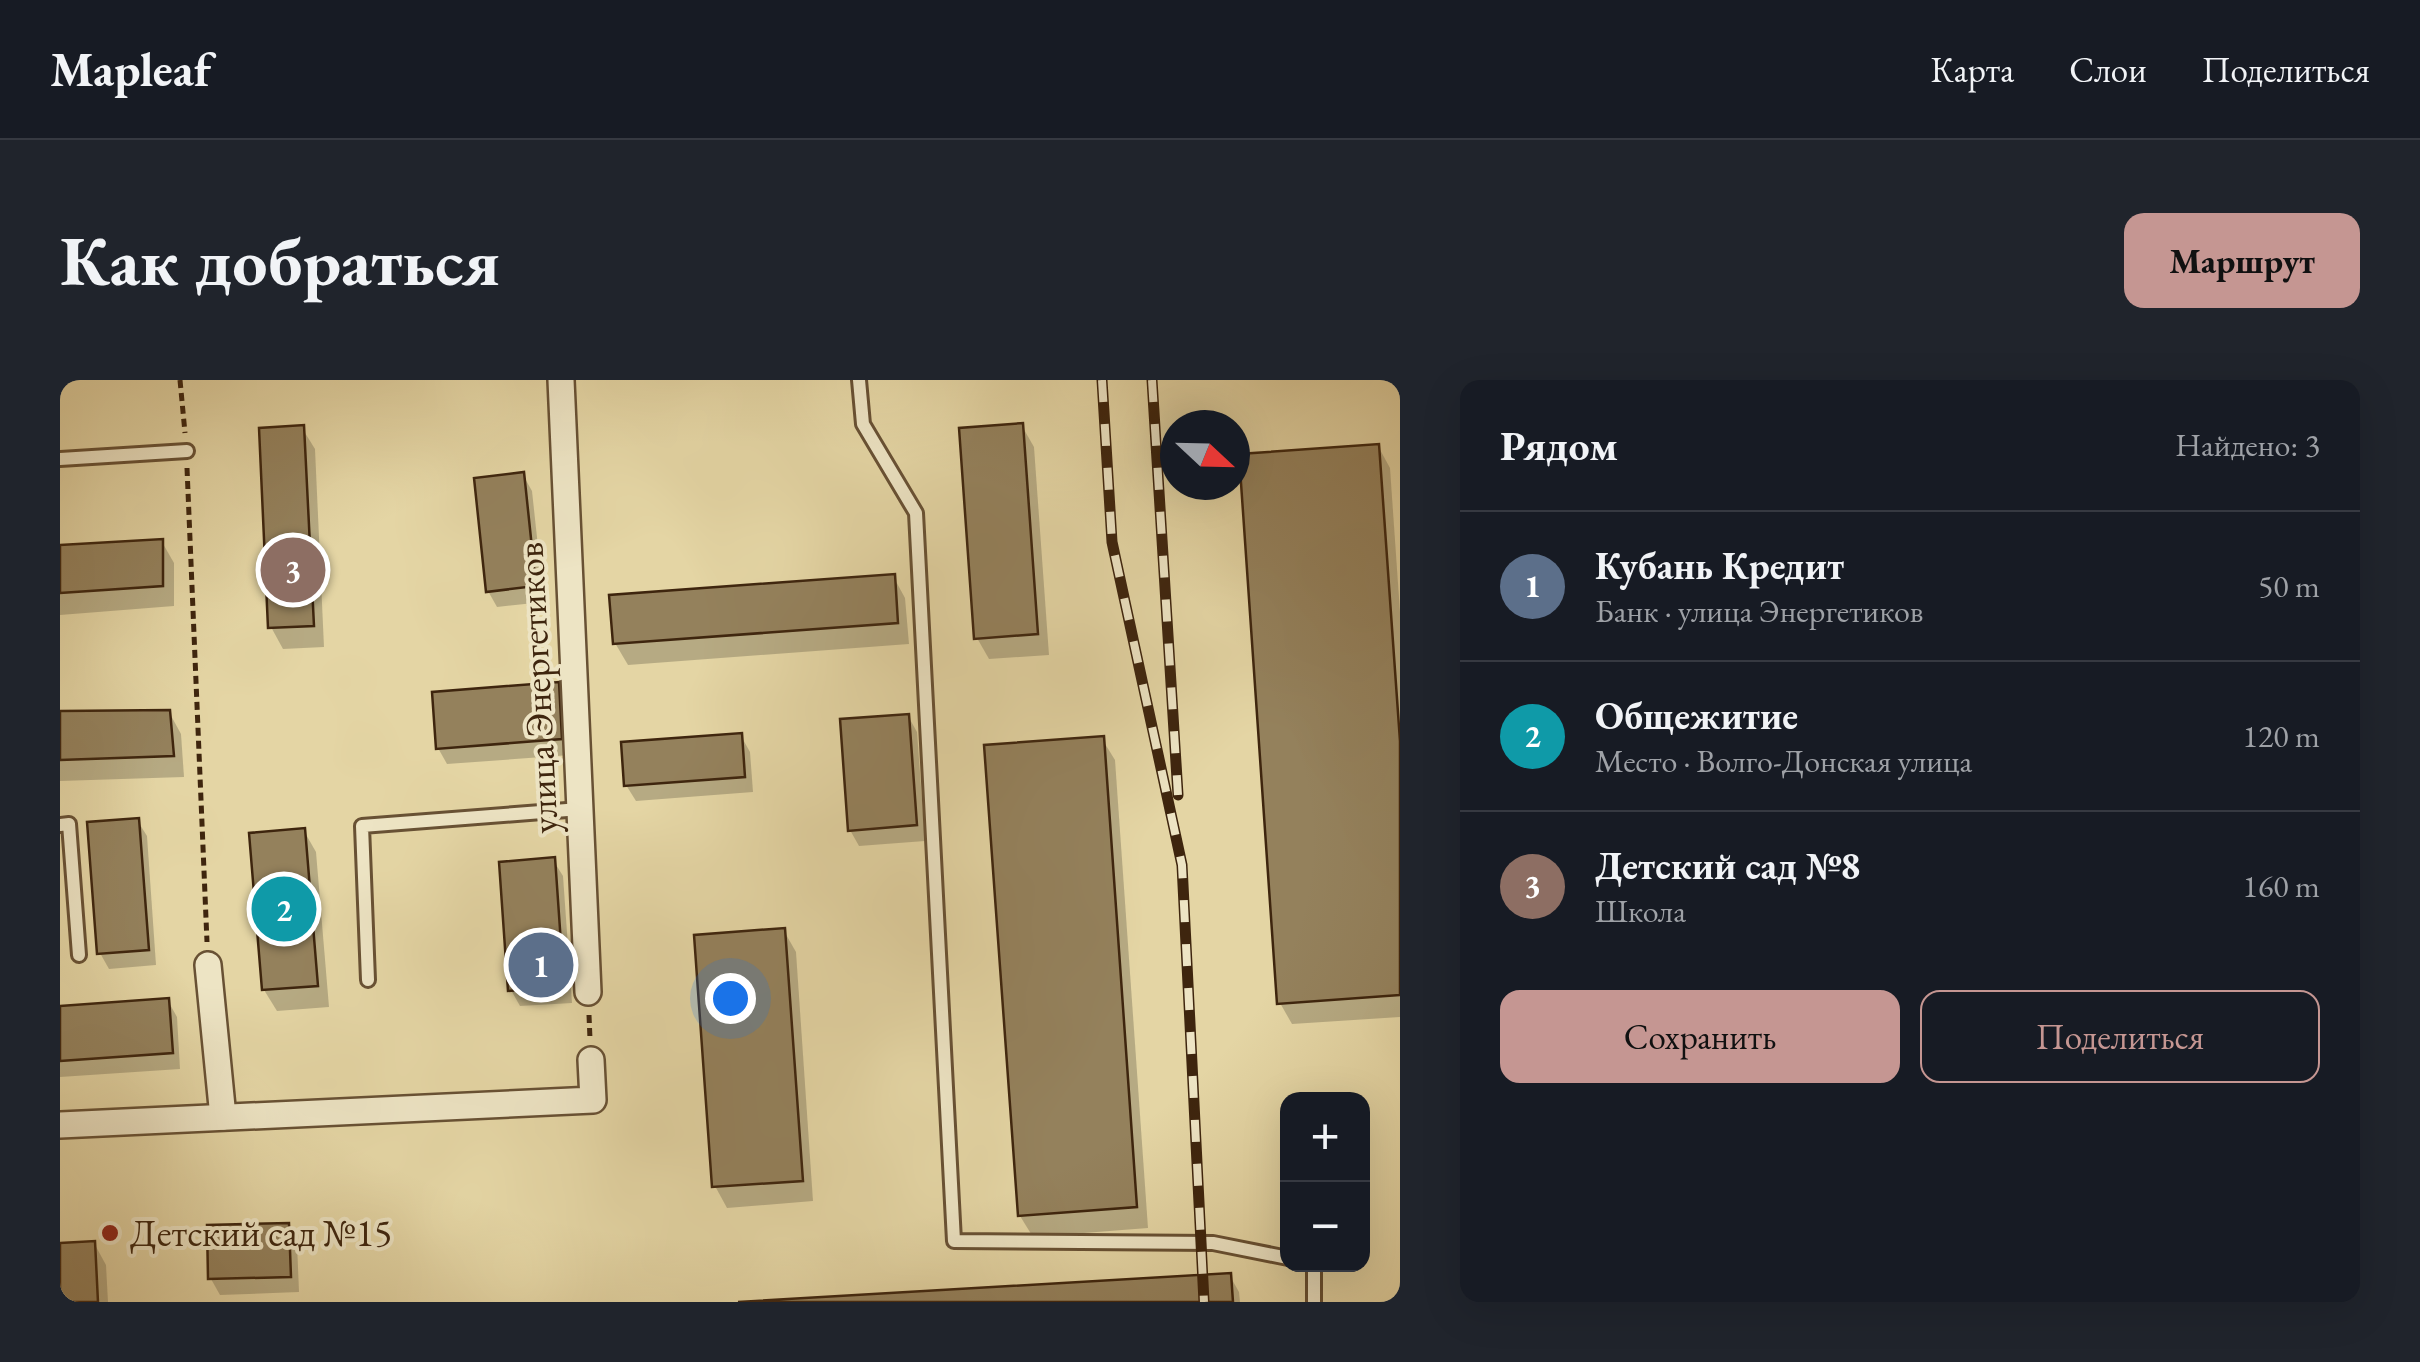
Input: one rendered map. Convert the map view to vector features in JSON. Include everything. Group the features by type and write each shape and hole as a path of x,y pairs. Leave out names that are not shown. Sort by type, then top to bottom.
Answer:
{"street":[{"name":"улица Энергетиков","path":"561,380 588,992"},
{"path":"208,965 223,1116"},
{"path":"60,1125 593,1100 591,1060"}],"lane":[{"path":"859,380 863,424 916,513 954,1241 1213,1243 1280,1256"},
{"path":"60,459 187,451"},
{"path":"368,980 362,826 580,809"},
{"path":"60,825 69,824 79,955"},
{"path":"1314,1272 1314,1302"}],"path":[{"path":"180,380 187,451 208,965"},
{"path":"588,992 591,1060"}],"building":[{"path":"1023,423 1038,634 974,639 959,428"},
{"path":"304,425 314,626 268,628 259,428"},
{"path":"1379,444 1400,741 1400,995 1277,1004 1242,500 1250,500 1250,453"},
{"path":"524,472 536,586 486,592 474,478"},
{"path":"163,539 163,586 60,593 60,545"},
{"path":"895,574 898,623 613,644 609,595"},
{"path":"559,682 562,739 436,749 432,692"},
{"path":"170,710 174,756 60,760 60,711"},
{"path":"909,714 917,825 848,831 840,719"},
{"path":"742,733 745,777 624,786 621,742"},
{"path":"1104,736 1137,1207 1018,1216 984,745"},
{"path":"139,818 149,950 97,954 87,822"},
{"path":"305,828 318,986 262,990 249,833"},
{"path":"555,857 564,987 508,991 499,862"},
{"path":"785,928 803,1181 712,1187 694,935"},
{"path":"169,998 173,1053 60,1061 60,1006"},
{"path":"289,1223 291,1277 208,1279 207,1225"},
{"path":"95,1241 98,1302 60,1302 60,1243"},
{"path":"1231,1273 1233,1302 738,1302"}],"railway":[{"path":"1102,380 1112,542 1182,865 1204,1302"},
{"path":"1152,380 1178,795"}],"place":[{"name":"Детский сад №8","path":"293,570"},
{"name":"Общежитие","path":"284,909"},
{"name":"Кубань Кредит","path":"541,965"},
{"name":"Детский сад №15","path":"110,1233"}]}
